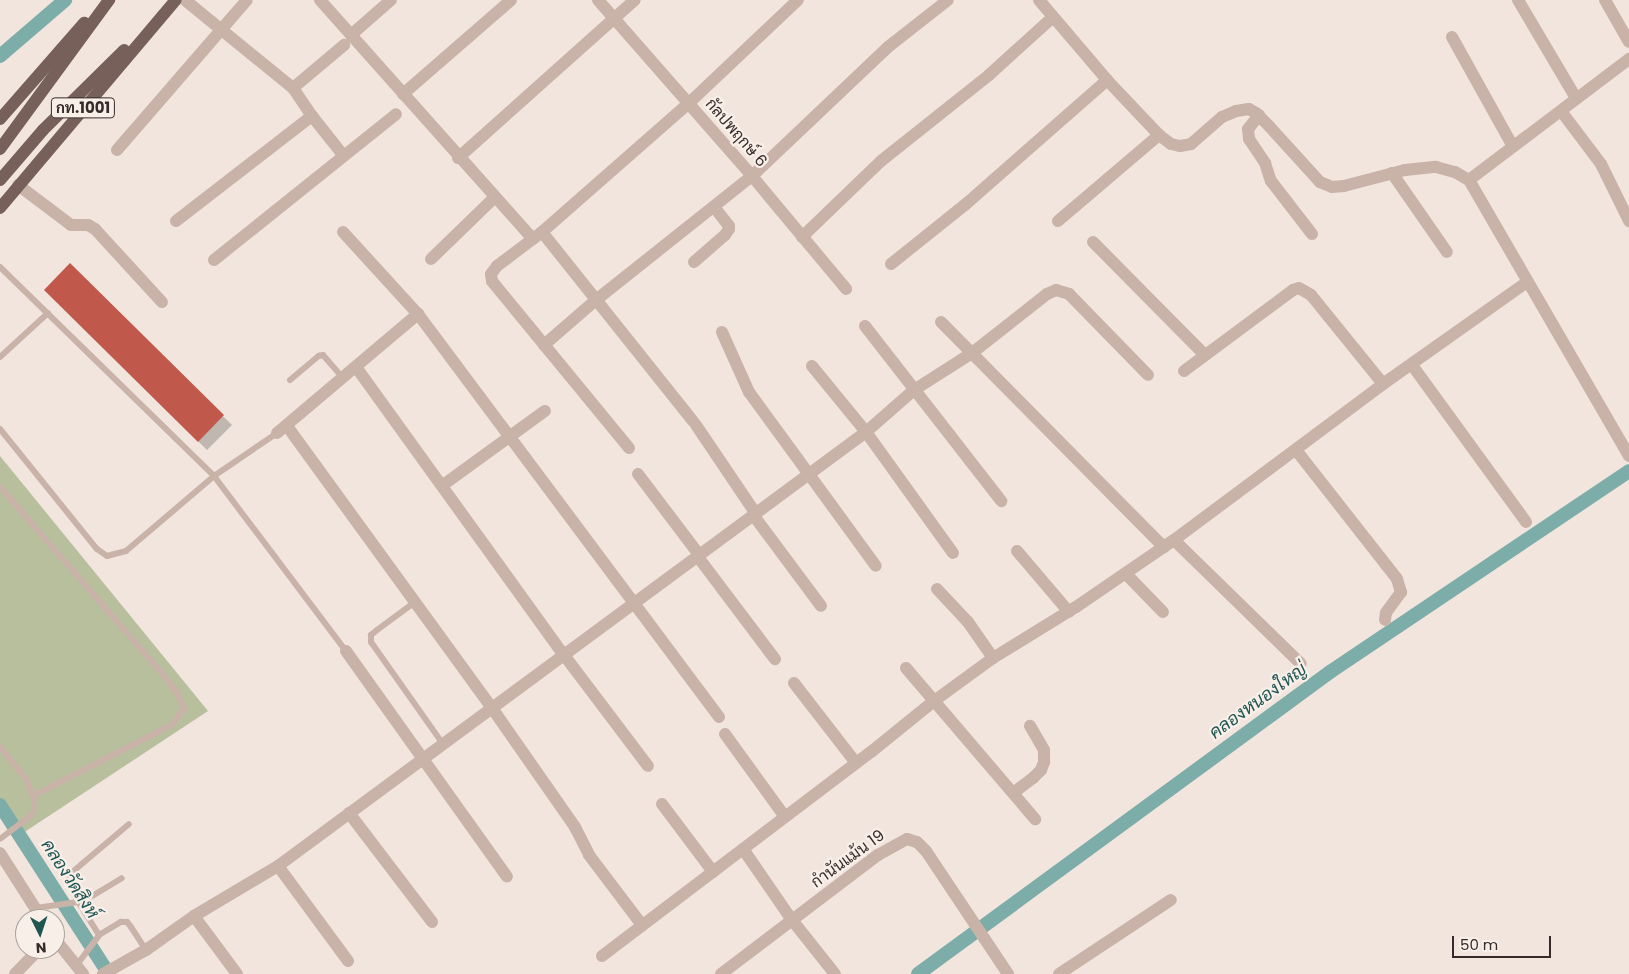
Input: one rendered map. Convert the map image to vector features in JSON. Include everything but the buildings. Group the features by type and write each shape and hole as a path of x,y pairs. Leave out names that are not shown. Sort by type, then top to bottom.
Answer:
{"main road":[{"name":"กท.1001","path":"0,118 107,0"},
{"name":"กท.1001","path":"0,149 107,0"},
{"name":"กท.1001","path":"0,180 75,96 172,4"},
{"name":"กท.1001","path":"0,208 172,4"}],"street":[{"path":"185,0 293,88 312,116 343,155"},
{"path":"117,150 247,0"},
{"path":"320,0 348,40 403,94 458,158 495,197 538,236 596,300 694,423 755,515 821,606"},
{"path":"293,88 391,0"},
{"path":"403,94 511,0"},
{"name":"กัลปพฤกษ์ 6","path":"598,0 752,176 846,289"},
{"path":"458,158 635,0"},
{"path":"629,448 492,281 491,274 498,266 538,236 689,103 798,0"},
{"path":"544,345 596,300 715,208 752,176 888,47 948,0"},
{"path":"1039,0 1107,80 1159,135 1172,144 1180,146 1191,144 1222,118 1236,111 1249,109 1258,115 1320,182 1332,187 1344,186 1392,173 1436,167 1455,172 1469,180 1628,455"},
{"path":"1518,0 1576,98"},
{"path":"1606,0 1629,42"},
{"path":"802,238 881,161 989,74 1053,17"},
{"path":"1452,37 1512,145"},
{"path":"1469,180 1512,145 1561,111 1629,59"},
{"path":"891,264 966,204 1107,80"},
{"path":"1561,111 1601,164 1629,221"},
{"path":"214,260 396,114"},
{"path":"1258,115 1248,129 1249,139 1265,163 1271,181 1312,234"},
{"path":"176,221 312,116"},
{"path":"1058,221 1159,135"},
{"path":"1392,173 1447,252"},
{"path":"18,185 71,225 88,224 95,229 162,302"},
{"path":"431,259 495,197"},
{"path":"694,262 725,235 729,229 729,226 715,208"},
{"path":"343,232 418,314 719,717"},
{"path":"1093,242 1205,355"},
{"path":"602,956 856,763 934,701 993,658 1069,612 1169,544 1383,384 1527,282"},
{"path":"1184,371 1293,290 1299,288 1311,294 1383,384"},
{"path":"115,970 194,916 278,866 699,557 866,432 914,390 972,353 1047,294 1056,290 1069,294 1148,375"},
{"path":"418,314 282,429 415,602 492,708 574,827 590,855 642,925"},
{"path":"941,322 1072,456 1301,664"},
{"path":"865,326 1001,501"},
{"path":"722,332 748,392 876,566"},
{"path":"1412,365 1526,522"},
{"path":"356,366 564,655 648,766"},
{"path":"812,366 866,432 953,553"},
{"path":"443,485 511,438 545,411"},
{"path":"1296,450 1397,579 1401,592 1389,608 1385,620"},
{"path":"638,474 775,659"},
{"path":"1017,551 1069,612"},
{"path":"1126,574 1162,612"},
{"path":"937,589 968,622 993,658"},
{"path":"346,652 507,877"},
{"path":"906,668 1035,818"},
{"path":"794,683 856,763"},
{"path":"1013,793 1033,778 1041,770 1044,762 1044,750 1030,726"},
{"path":"725,734 785,817"},
{"path":"662,804 713,872"},
{"path":"350,813 432,922"},
{"name":"กำนันแม้น 19","path":"721,974 878,855 907,839 917,842 926,851 1008,974"},
{"path":"743,849 792,920 835,974"},
{"path":"0,853 35,909"},
{"path":"278,866 348,961"},
{"path":"1060,974 1170,900"},
{"path":"194,916 237,974"},
{"path":"65,950 80,967"},
{"path":"15,974 29,959"}],"lane":[{"path":"0,266 214,476 346,652"},
{"path":"0,357 48,313"},
{"path":"290,380 319,356 323,355 343,378"},
{"path":"0,429 97,549 107,556 126,551 214,476 282,429"},
{"path":"0,487 160,671 177,693 184,708 172,724 32,796"},
{"path":"415,602 371,635 371,642 443,744"},
{"path":"0,747 26,779 35,802 33,814 0,839"},
{"path":"96,937 70,883 70,874 129,824"},
{"path":"55,909 78,902 122,878"},
{"path":"80,967 96,937 105,929 127,922 146,950"}],"green space":[{"path":"0,456 208,711 20,835 0,805"}],"waterway":[{"path":"0,56 65,0"},
{"name":"คลองหนองใหญ่","path":"918,974 1330,672 1629,471"},
{"name":"คลองวัดสิงห์","path":"0,805 109,974"}]}
